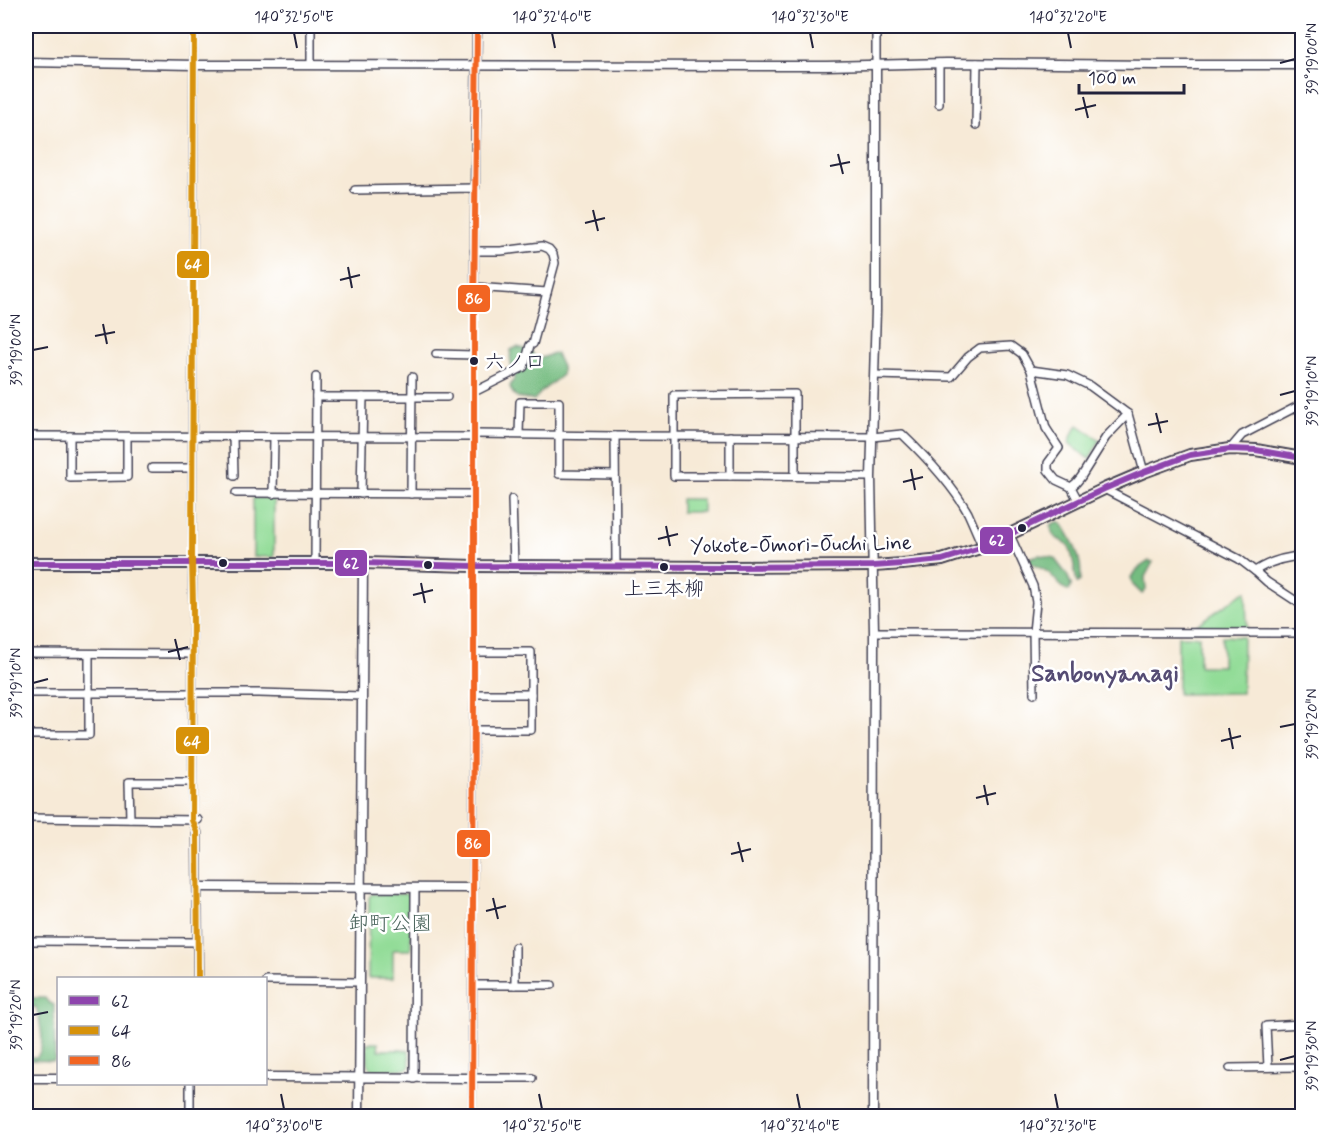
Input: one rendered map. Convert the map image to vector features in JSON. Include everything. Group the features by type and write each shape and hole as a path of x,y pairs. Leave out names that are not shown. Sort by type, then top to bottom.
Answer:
{"main road":[{"name":"Yokote-Ōmori-Ōuchi Line","path":"26,563 873,566 942,560 983,547 1104,489 1190,455 1230,449 1256,450 1302,458"}],"street":[{"path":"194,26 192,782 198,832 198,977"},
{"path":"311,26 311,65"},
{"path":"472,1116 474,251 477,26"},
{"path":"873,1116 874,632 871,477 875,375 876,26"},
{"path":"26,62 194,65 876,65 939,63 1302,65"},
{"path":"939,63 939,104"},
{"path":"976,125 977,63"},
{"path":"355,190 475,188"},
{"path":"474,251 516,250 542,246 553,254 555,263 533,344 530,345 524,367 474,392"},
{"path":"474,287 547,292"},
{"path":"875,375 951,377 968,357 980,348 1011,346 1022,354 1031,370 1046,428 1059,448 1048,463 1048,470 1056,480 1071,488 1079,502"},
{"path":"436,354 474,355"},
{"path":"1031,370 1067,375 1090,386 1128,414 1144,472"},
{"path":"315,564 316,377"},
{"path":"411,494 412,377"},
{"path":"795,476 795,394 674,395 674,476 871,477"},
{"path":"316,397 447,398"},
{"path":"361,494 363,397"},
{"path":"519,434 520,402 559,402 559,474 615,475"},
{"path":"1230,449 1242,435 1302,404"},
{"path":"1071,488 1081,477 1106,437 1128,414"},
{"path":"26,436 411,437 519,434 872,436 902,434 931,462 968,513 983,547"},
{"path":"70,436 70,478 127,477 127,437"},
{"path":"615,436 616,565"},
{"path":"730,436 730,476"},
{"path":"233,437 234,476"},
{"path":"273,494 274,437"},
{"path":"152,468 192,468"},
{"path":"1104,489 1239,559 1302,605"},
{"path":"236,493 474,494"},
{"path":"512,499 514,565"},
{"path":"1010,535 1034,586 1036,602 1033,632 1034,694"},
{"path":"1255,571 1286,557 1302,556"},
{"path":"359,1116 363,563"},
{"path":"874,632 1302,633"},
{"path":"474,652 531,652 531,730 474,730"},
{"path":"26,653 193,654"},
{"path":"26,735 89,735 89,654"},
{"path":"26,693 362,696"},
{"path":"474,693 531,694"},
{"path":"130,819 129,782 192,782"},
{"path":"26,818 195,820"},
{"path":"198,887 473,888"},
{"path":"414,1078 415,888"},
{"path":"26,941 198,942"},
{"path":"514,947 515,985"},
{"path":"267,981 360,982"},
{"path":"473,985 552,985"},
{"path":"1268,1067 1266,1026 1302,1024"},
{"path":"1230,1068 1302,1067"},
{"path":"267,1077 532,1078"},
{"path":"26,1078 57,1078"},
{"path":"190,1085 190,1116"}],"green space":[{"path":"517,347 531,351 538,359 556,354 562,367 562,375 534,400 518,398 511,390 510,386 515,377 510,354 511,350"},
{"path":"1078,425 1100,440 1089,459 1069,443"},
{"path":"253,498 274,498 274,557 253,557"},
{"path":"681,499 702,499 702,512 681,512"},
{"path":"1061,522 1079,558 1081,573 1080,581 1077,583 1070,549 1053,534 1051,525"},
{"path":"1039,555 1054,558 1067,575 1071,584 1069,591 1047,571 1029,563 1032,557"},
{"path":"1149,561 1153,562 1145,577 1146,590 1142,594 1133,585 1131,577"},
{"path":"1246,591 1247,630 1193,630 1194,627"},
{"path":"1178,636 1199,636 1199,666 1222,666 1222,636 1243,637 1242,693 1178,694"},
{"name":"卸町公園","path":"372,894 408,894 411,897 411,950 393,950 393,978 368,978 369,897"},
{"path":"26,998 45,998 54,1005 54,1061 26,1060 26,1057 37,1057 42,1040 36,1007 26,1008"},
{"path":"367,1043 378,1043 379,1050 409,1050 410,1066 407,1069 372,1070 368,1065"}],"transit line":[{"name":"64","path":"194,26 192,820 197,832 198,977"},
{"name":"86","path":"472,1116 477,26"},
{"name":"62","path":"26,563 363,563 731,567 902,564 942,560 983,547 1104,489 1190,455 1230,449 1256,450 1302,458"}],"place":[{"name":"六ノ口","path":"474,361"},
{"name":"上三本柳","path":"664,567"}],"district":[{"name":"Sanbonyanagi","path":"1105,673"}]}
